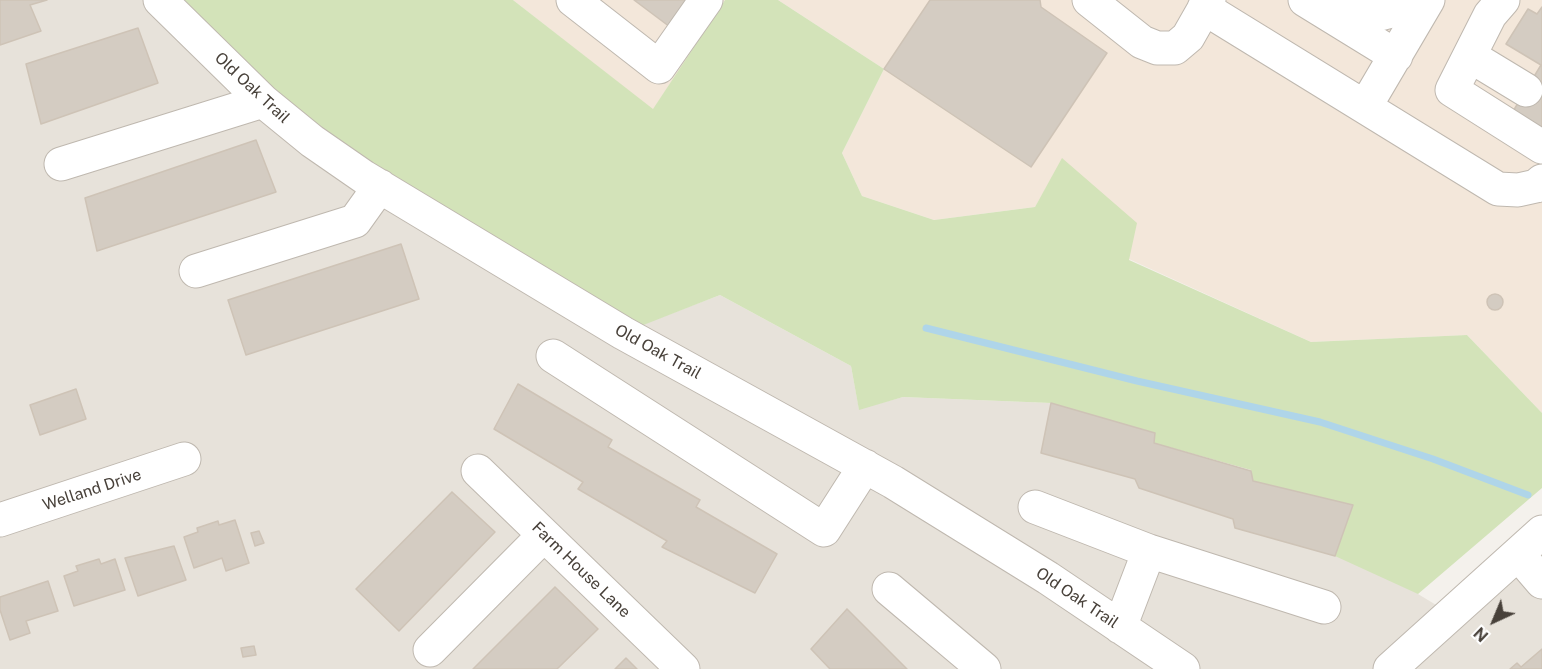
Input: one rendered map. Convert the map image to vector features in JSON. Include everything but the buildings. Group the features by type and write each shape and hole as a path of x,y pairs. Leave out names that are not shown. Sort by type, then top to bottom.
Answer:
{"street":[{"name":"Old Oak Trail","path":"160,0 263,101 312,141 380,186 623,333 865,466 1047,578 1183,669"},
{"path":"573,0 659,67 706,0"},
{"path":"1089,0 1142,42 1157,48 1175,48 1188,37 1207,4 1365,107 1498,189 1518,190 1536,186 1542,181"},
{"path":"1305,0 1396,56"},
{"path":"1342,0 1362,14 1376,15 1391,11 1404,0"},
{"path":"1365,107 1428,0"},
{"path":"1503,0 1490,15 1452,90 1542,147"},
{"path":"1470,56 1526,90"},
{"path":"61,164 263,101"},
{"path":"196,271 355,220 380,186"},
{"path":"553,356 824,530 865,466"},
{"name":"Welland Drive","path":"0,520 184,459"},
{"name":"Farm House Lane","path":"478,471 683,669"},
{"path":"1035,507 1149,551 1324,607"},
{"path":"1390,669 1542,532"},
{"path":"430,650 544,535"},
{"path":"1120,627 1149,551"},
{"path":"1518,554 1542,582"},
{"path":"889,589 984,669"}],"shaded area":[{"path":"0,0 160,0 623,332 720,295 851,366 859,409 903,397 1051,403 1155,433 1154,443 1251,471 1253,481 1353,505 1418,594 1451,614 1542,535 1542,669 0,669"},
{"path":"513,0 725,0 653,110"},
{"path":"778,0 1542,0 1542,413 1467,335 1311,342 1129,259 1063,159 1035,207 934,220 862,196 842,153 884,69"}],"green space":[{"path":"160,0 513,0 653,109 725,0 778,0 884,69 842,153 862,196 934,220 1035,207 1062,158 1137,223 1129,260 1311,342 1467,335 1542,413 1542,488 1418,594 1335,556 1353,505 1253,481 1251,470 1154,443 1155,433 1051,403 903,397 859,410 851,366 720,295 623,333 364,177"}],"waterway":[{"path":"926,328 1137,381 1320,422 1433,459 1528,495"}]}
